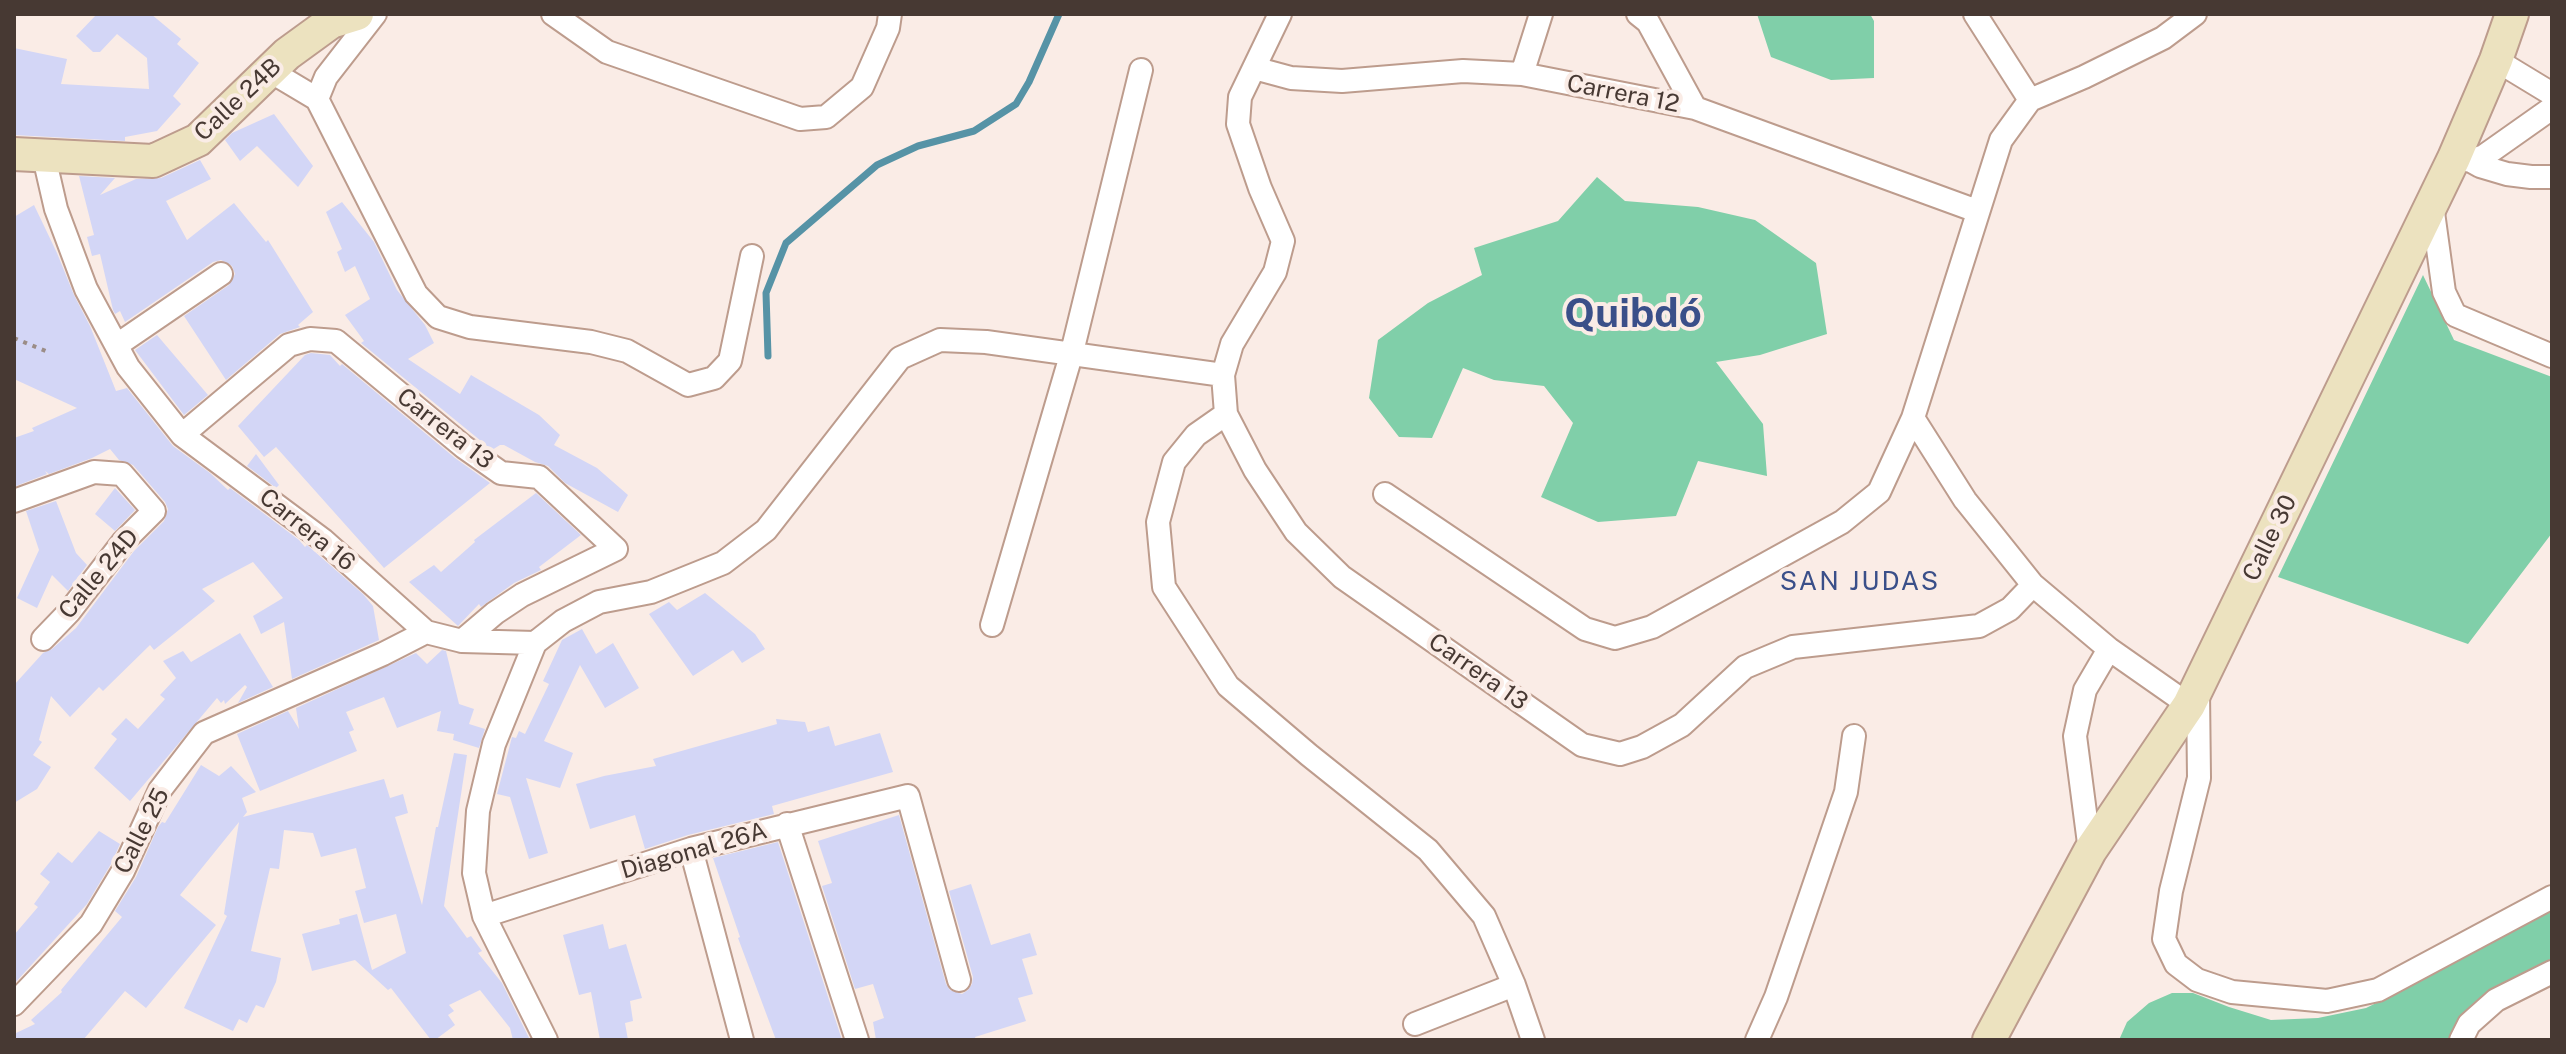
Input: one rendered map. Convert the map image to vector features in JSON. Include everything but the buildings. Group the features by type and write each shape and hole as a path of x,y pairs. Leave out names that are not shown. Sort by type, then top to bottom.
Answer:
{"main road":[{"name":"Calle 24B","path":"29,156 153,161 198,140 287,54 331,22 357,14"},
{"name":"Calle 30","path":"1989,1040 1990,1033 2090,851 2194,696 2432,204 2463,159 2512,14"}],"street":[{"path":"317,99 326,77 375,14"},
{"path":"553,14 607,52 800,119 826,117 862,87 888,28 890,14"},
{"path":"1280,14 1240,97 1238,124 1260,188 1283,241 1275,272 1232,344 1223,375 1226,414 1196,435 1174,462 1158,522 1164,587 1228,686 1428,850 1484,916 1514,985 1533,1040"},
{"path":"1522,74 1541,14"},
{"path":"1638,14 1648,22 1695,108"},
{"path":"1975,14 2030,100"},
{"path":"1385,494 1585,629 1615,638 1652,627 1842,522 1879,492 1913,418 2001,140 2030,100 2163,38 2195,14"},
{"path":"2496,60 2552,94"},
{"name":"Carrera 12","path":"1254,68 1291,78 1342,81 1463,71 1522,74 1695,108 1977,211"},
{"path":"992,625 1072,352 1141,70"},
{"path":"270,71 317,99 416,294 438,317 470,327 591,342 627,351 688,385 714,378 730,361 752,256"},
{"path":"2463,159 2499,146 2552,108"},
{"name":"Carrera 16","path":"29,156 56,209 86,289 128,367 182,435 323,540 426,632"},
{"path":"2463,159 2507,174 2552,177"},
{"path":"2432,204 2444,292 2455,315 2552,356"},
{"path":"117,345 221,274"},
{"name":"Carrera 13","path":"182,435 289,345 310,339 336,341 464,447 501,473 539,477 616,549 522,595 462,641"},
{"path":"546,1040 484,916 474,873 478,811 494,744 535,643 563,621 599,602 651,592 723,563 766,530 900,358 940,340 1072,352 1223,375"},
{"name":"Carrera 13","path":"1226,414 1255,470 1296,532 1342,577 1582,745 1620,754 1642,747 1682,725 1745,667 1793,647 1979,626 2010,609 2033,585"},
{"path":"1913,418 1965,500 2033,585 2109,649 2194,696 2199,778 2171,891 2164,939 2176,964 2197,980 2232,992 2327,1001 2378,990 2552,897"},
{"name":"Calle 24D","path":"14,501 94,472 122,474 154,511 123,542 69,612 43,639"},
{"path":"426,632 462,641 535,643"},
{"name":"Calle 25","path":"14,1004 91,924 123,871 160,790 204,733 426,632"},
{"path":"2090,851 2075,736 2085,690 2109,649"},
{"path":"1757,1040 1776,997 1846,792 1854,736"},
{"name":"Diagonal 26A","path":"484,916 691,849 908,796 959,980"},
{"path":"787,824 857,1040"},
{"path":"691,849 742,1040"},
{"path":"2461,1040 2469,1024 2496,1000 2552,972"},
{"path":"1415,1024 1514,985"}],"path":[{"path":"14,338 48,352"}],"green space":[{"path":"1757,14 1870,14 1874,21 1874,78 1831,80 1771,57"},
{"path":"1597,177 1625,201 1698,207 1755,220 1816,263 1827,334 1760,355 1716,362 1763,424 1767,476 1698,461 1676,516 1598,522 1541,497 1573,423 1544,386 1494,380 1463,368 1432,438 1399,437 1369,398 1378,340 1428,303 1482,275 1474,248 1558,221"},
{"path":"2423,275 2454,340 2552,377 2552,533 2468,644 2278,577"},
{"path":"2552,909 2552,963 2486,993 2456,1031 2453,1040 2119,1040 2127,1022 2149,1003 2172,993 2193,993 2271,1020 2318,1018 2366,1008"}],"waterway":[{"path":"768,356 766,293 786,243 877,165 918,146 974,131 1016,104 1059,14"}],"district":[{"name":"Quibdó","path":"1633,315"},
{"name":"SAN JUDAS","path":"1860,582"}]}
